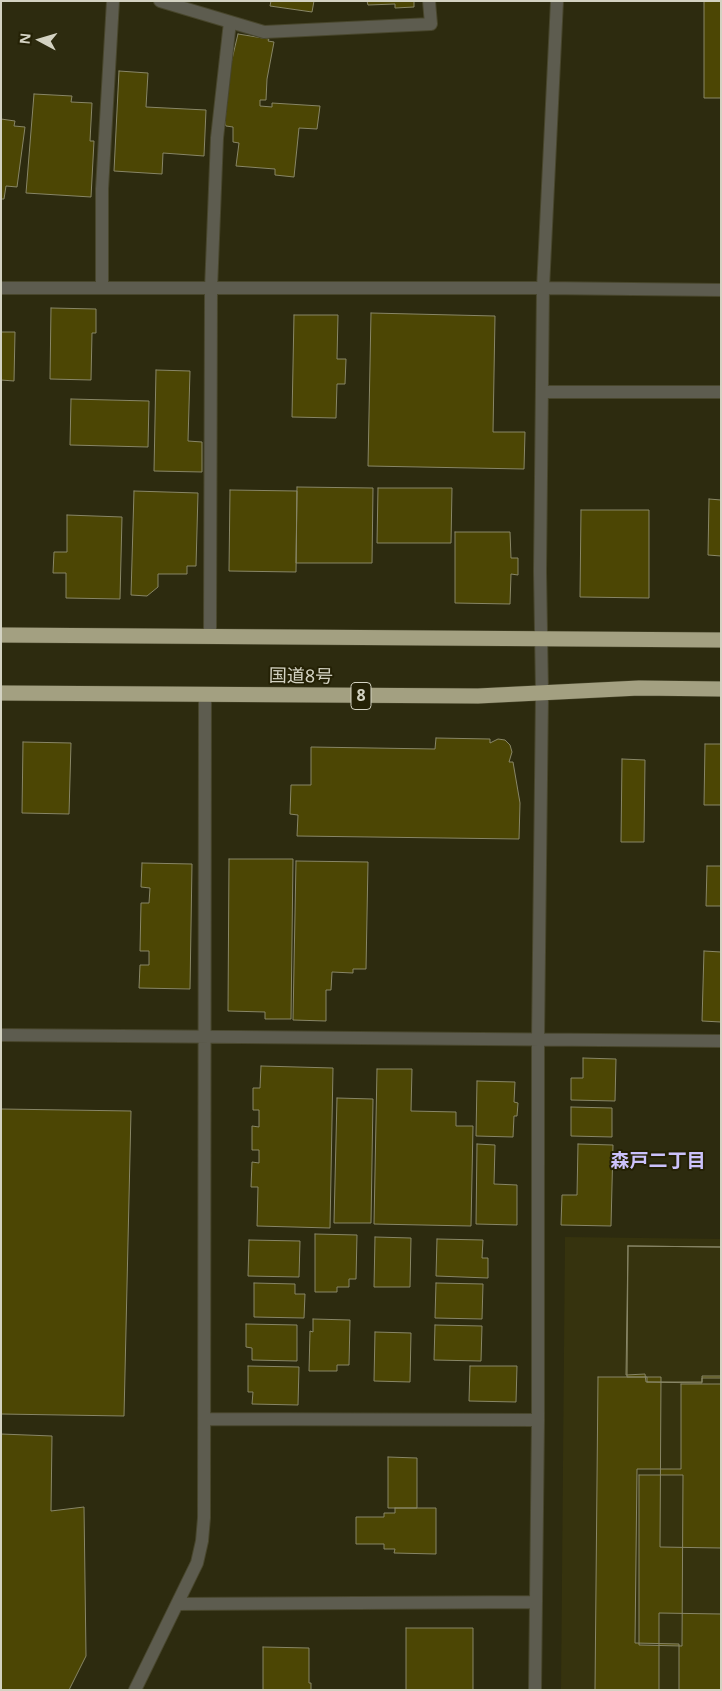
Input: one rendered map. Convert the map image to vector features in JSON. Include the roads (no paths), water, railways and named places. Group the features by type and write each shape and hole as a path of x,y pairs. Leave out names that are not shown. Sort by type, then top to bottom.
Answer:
{"highway":[{"path":"1,636 721,640"},
{"name":"国道8号","path":"1,693 478,696 640,688 721,689"}],"street":[{"path":"102,288 102,190 113,1"},
{"path":"160,1 264,32 431,24 429,1"},
{"path":"535,1690 543,288 557,1"},
{"path":"210,637 211,289 217,138 230,22"},
{"path":"1,288 543,288 721,290"},
{"path":"542,392 721,392"},
{"path":"135,1690 197,1562 202,1541 204,1518 205,694"},
{"path":"1,1035 721,1041"},
{"path":"205,1419 538,1420"},
{"path":"177,1604 536,1602"}],"district":[{"name":"森戸二丁目","path":"658,1162"}]}
